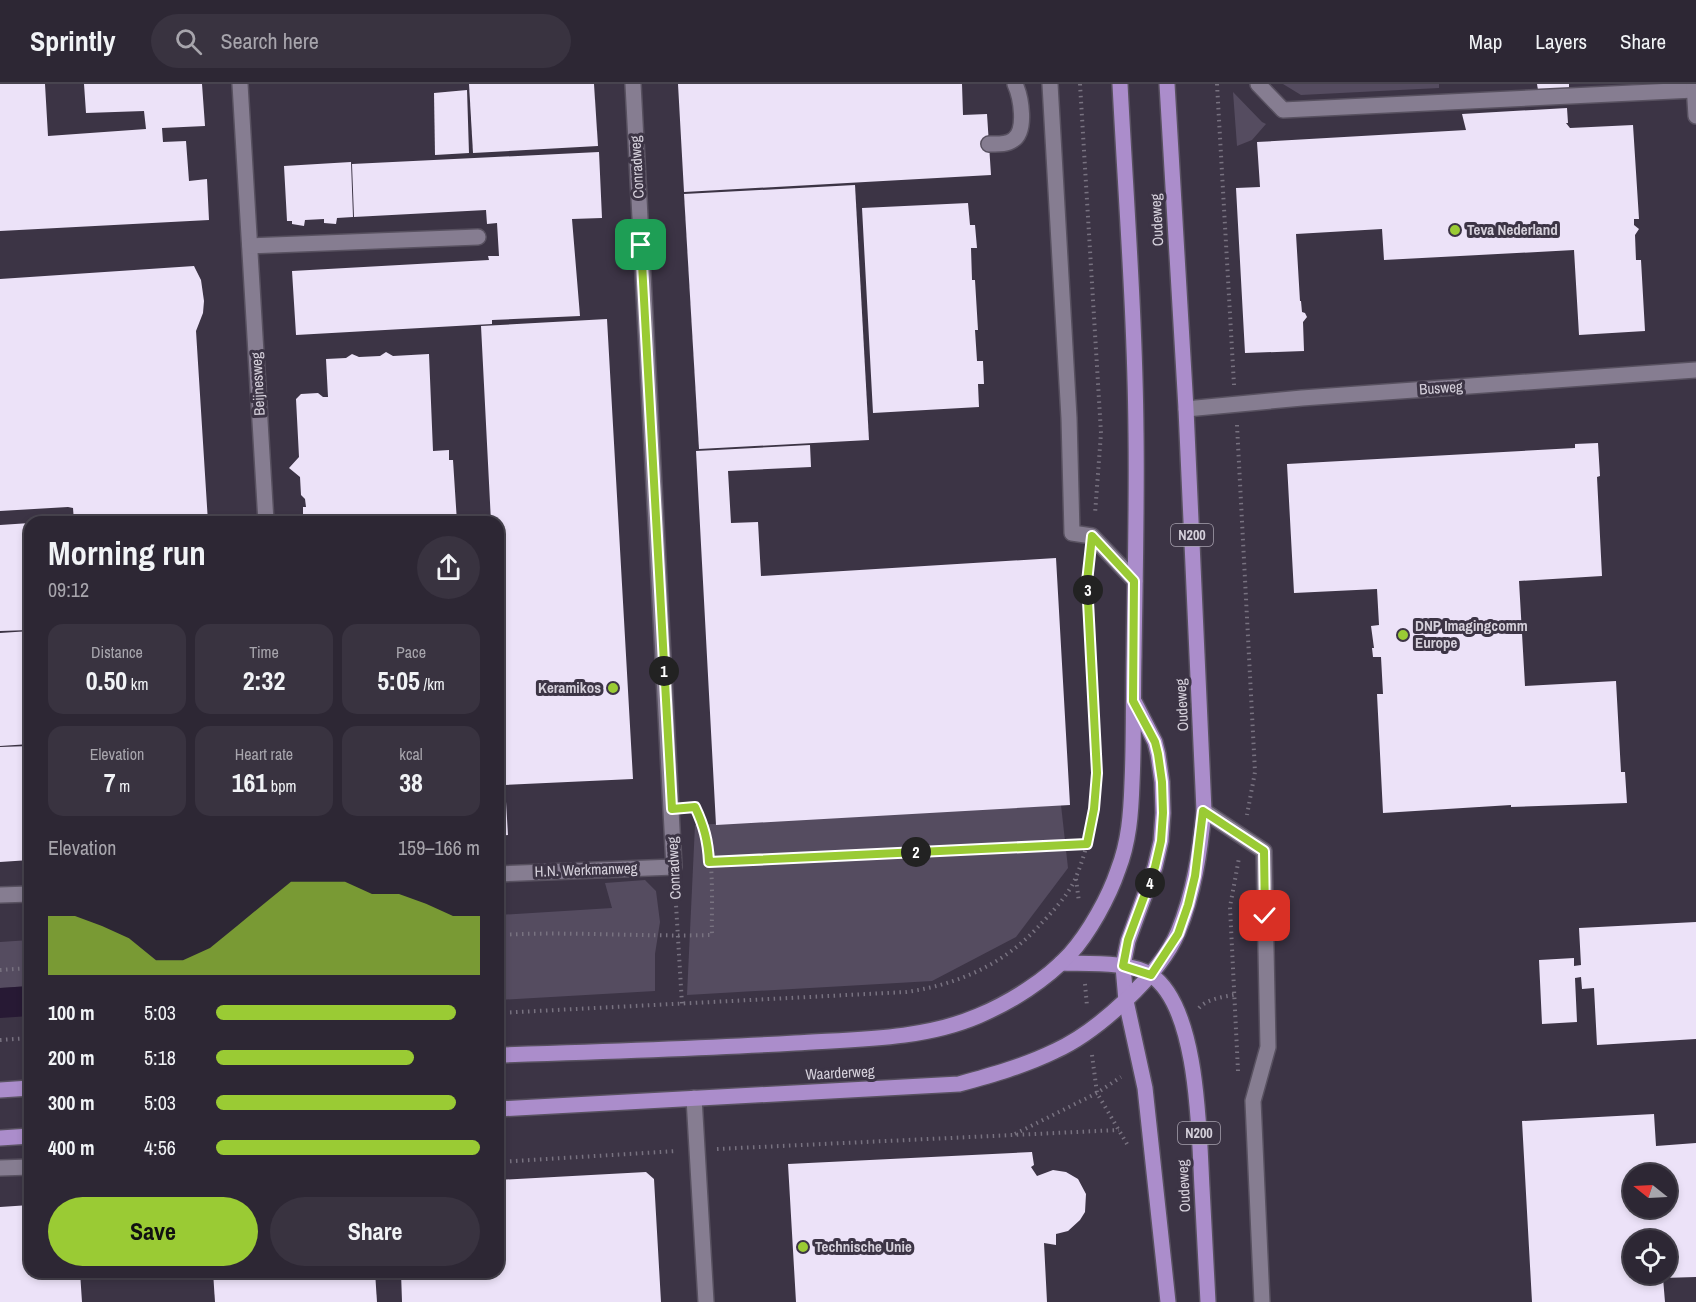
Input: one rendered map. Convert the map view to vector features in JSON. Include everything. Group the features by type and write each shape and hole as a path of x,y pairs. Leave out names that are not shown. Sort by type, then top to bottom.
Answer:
{"main road":[{"name":"Oudeweg","path":"1061,963 1073,951 1118,873 1130,830 1134,746 1136,432 1119,84"},
{"name":"Oudeweg","path":"1167,84 1186,409 1203,811 1197,865 1188,905 1178,934 1151,975 1172,1000 1190,1053 1198,1114 1208,1302"},
{"name":"Oudeweg","path":"1133,701 1155,742 1162,782 1163,813 1161,841 1155,867 1128,940 1123,966 1126,1001 1145,1088 1168,1302"},
{"path":"504,1055 722,1047 872,1038 953,1025 977,1017 1022,992 1061,963 1123,966 1151,975"},
{"name":"Waarderweg","path":"504,1109 959,1084 993,1075 1058,1050 1089,1030 1126,1001 1151,975"},
{"path":"0,1090 24,1088"},
{"path":"0,1138 24,1136"}],"street":[{"name":"Beijnesweg","path":"240,84 266,516"},
{"name":"Conradweg","path":"633,84 674,867"},
{"path":"989,144 1007,143 1018,135 1021,129 1019,93 1015,84"},
{"path":"1050,84 1069,418 1072,533 1092,536 1134,581"},
{"path":"1258,84 1283,110 1694,87 1696,116"},
{"path":"250,246 478,237"},
{"name":"Busweg","path":"1186,409 1302,398 1696,370"},
{"path":"1203,811 1264,851 1268,1047 1253,1101 1262,1302"},
{"name":"H.N. Werkmanweg","path":"504,874 674,867"},
{"path":"0,895 24,894"},
{"path":"694,1098 706,1302"},
{"path":"0,1168 24,1167"}],"path":[{"path":"504,1013 932,989 965,977 1004,958 1029,937 1053,911 1076,878 1087,844 1094,809 1097,773 1087,582 1098,499 1101,433 1080,84"},
{"path":"1217,84 1255,772 1230,907 1237,1068 1253,1101"},
{"path":"504,935 545,932 712,935 708,841 703,825 695,807 672,809"},
{"path":"709,862 1087,844"},
{"name":"Conradweg","path":"674,867 682,1004"},
{"path":"0,970 24,968"},
{"path":"0,1040 24,1038"},
{"path":"1012,1136 1097,1094 1127,1144 1130,1154"},
{"path":"504,1162 698,1149 1119,1130"}],"shaded area":[{"path":"1283,84 1439,84 1439,88 1301,95"},
{"path":"1233,92 1266,124 1252,140 1237,146"},
{"path":"1061,805 1068,868 1016,937 932,981 687,995 695,825"},
{"path":"645,880 656,891 660,922 655,954 655,991 504,1000 504,915 612,908 605,883"},
{"path":"24,940 24,986 0,988 0,942"},
{"path":"24,986 24,1016 0,1018 0,988"}],"building":[{"path":"0,84 45,84 48,136 146,129 144,111 86,113 84,84 202,84 205,126 162,128 163,142 186,141 189,181 207,179 209,220 0,231"},
{"path":"469,84 594,84 598,146 473,153"},
{"path":"678,84 962,84 963,115 987,114 991,175 684,192"},
{"path":"1537,84 1569,84 1569,88 1538,90"},
{"path":"467,90 469,153 435,155 434,93"},
{"path":"1567,108 1568,123 1566,123 1570,128 1633,125 1639,219 1634,219 1634,225 1639,229 1635,235 1636,260 1641,260 1645,331 1579,335 1574,250 1384,260 1382,229 1296,234 1300,301 1302,312 1307,317 1303,322 1304,351 1245,353 1236,188 1260,187 1257,142 1466,130 1462,114"},
{"path":"599,152 602,218 572,219 580,316 492,320 492,324 296,335 292,271 489,260 488,256 499,256 497,223 487,224 486,210 354,217 352,164"},
{"path":"351,162 353,217 337,218 336,224 324,223 324,219 305,220 304,226 287,221 284,166"},
{"path":"855,185 869,440 699,449 684,194"},
{"path":"968,203 970,225 975,225 977,248 971,248 978,330 975,330 977,361 983,361 984,384 978,384 979,407 873,413 862,208"},
{"path":"194,266 201,280 204,301 203,313 196,331 208,516 74,516 73,508 68,507 0,511 0,279"},
{"path":"607,319 633,779 505,785 508,835 504,835 504,516 491,516 481,326"},
{"path":"386,352 393,356 429,354 433,451 449,450 449,460 453,460 457,516 303,516 303,507 306,507 305,499 301,495 300,477 289,468 299,457 296,399 301,394 318,393 323,397 328,397 326,359 346,358 352,354 359,357 380,356"},
{"path":"1598,443 1600,476 1597,477 1602,576 1519,581 1525,686 1616,681 1621,772 1625,772 1627,803 1511,807 1511,805 1383,813 1377,694 1383,694 1381,657 1373,657 1371,626 1379,625 1377,589 1294,593 1287,464 1575,448 1575,444"},
{"path":"810,445 811,467 728,471 731,523 758,522 761,576 1056,558 1070,805 716,825 696,451"},
{"path":"24,523 24,630 0,631 0,525"},
{"path":"24,631 24,744 0,746 0,633"},
{"path":"24,746 24,860 0,862 0,747"},
{"path":"1696,922 1696,1039 1597,1045 1594,988 1582,989 1581,977 1575,978 1577,1022 1542,1024 1539,960 1574,958 1574,966 1581,965 1579,928"},
{"path":"1654,1114 1656,1146 1696,1143 1696,1277 1677,1278 1677,1230 1623,1230 1623,1284 1664,1284 1665,1302 1532,1302 1522,1121"},
{"path":"1032,1152 1034,1165 1031,1167 1037,1176 1053,1170 1066,1172 1078,1179 1086,1194 1085,1212 1080,1220 1068,1231 1056,1234 1056,1245 1044,1243 1047,1302 796,1302 788,1164"},
{"path":"646,1172 654,1179 661,1302 402,1302 401,1278 504,1278 504,1180"},
{"path":"24,1205 24,1278 80,1278 82,1302 0,1302 0,1207"},
{"path":"213,1278 375,1278 377,1302 215,1302"}],"place":[{"name":"Teva Nederland","path":"1455,230"},
{"name":"DNP Imagingcomm Europe","path":"1403,635"},
{"name":"Keramikos","path":"613,688"},
{"name":"Technische Unie","path":"803,1247"}],"route":[{"path":"641,245 672,809 695,807 708,841 709,862 1087,844 1094,809 1097,773 1087,582 1092,536 1134,581 1133,701 1155,742 1161,765 1163,813 1161,841 1140,913 1128,940 1123,966 1151,975 1178,934 1195,876 1203,811 1264,851 1265,916"}]}
